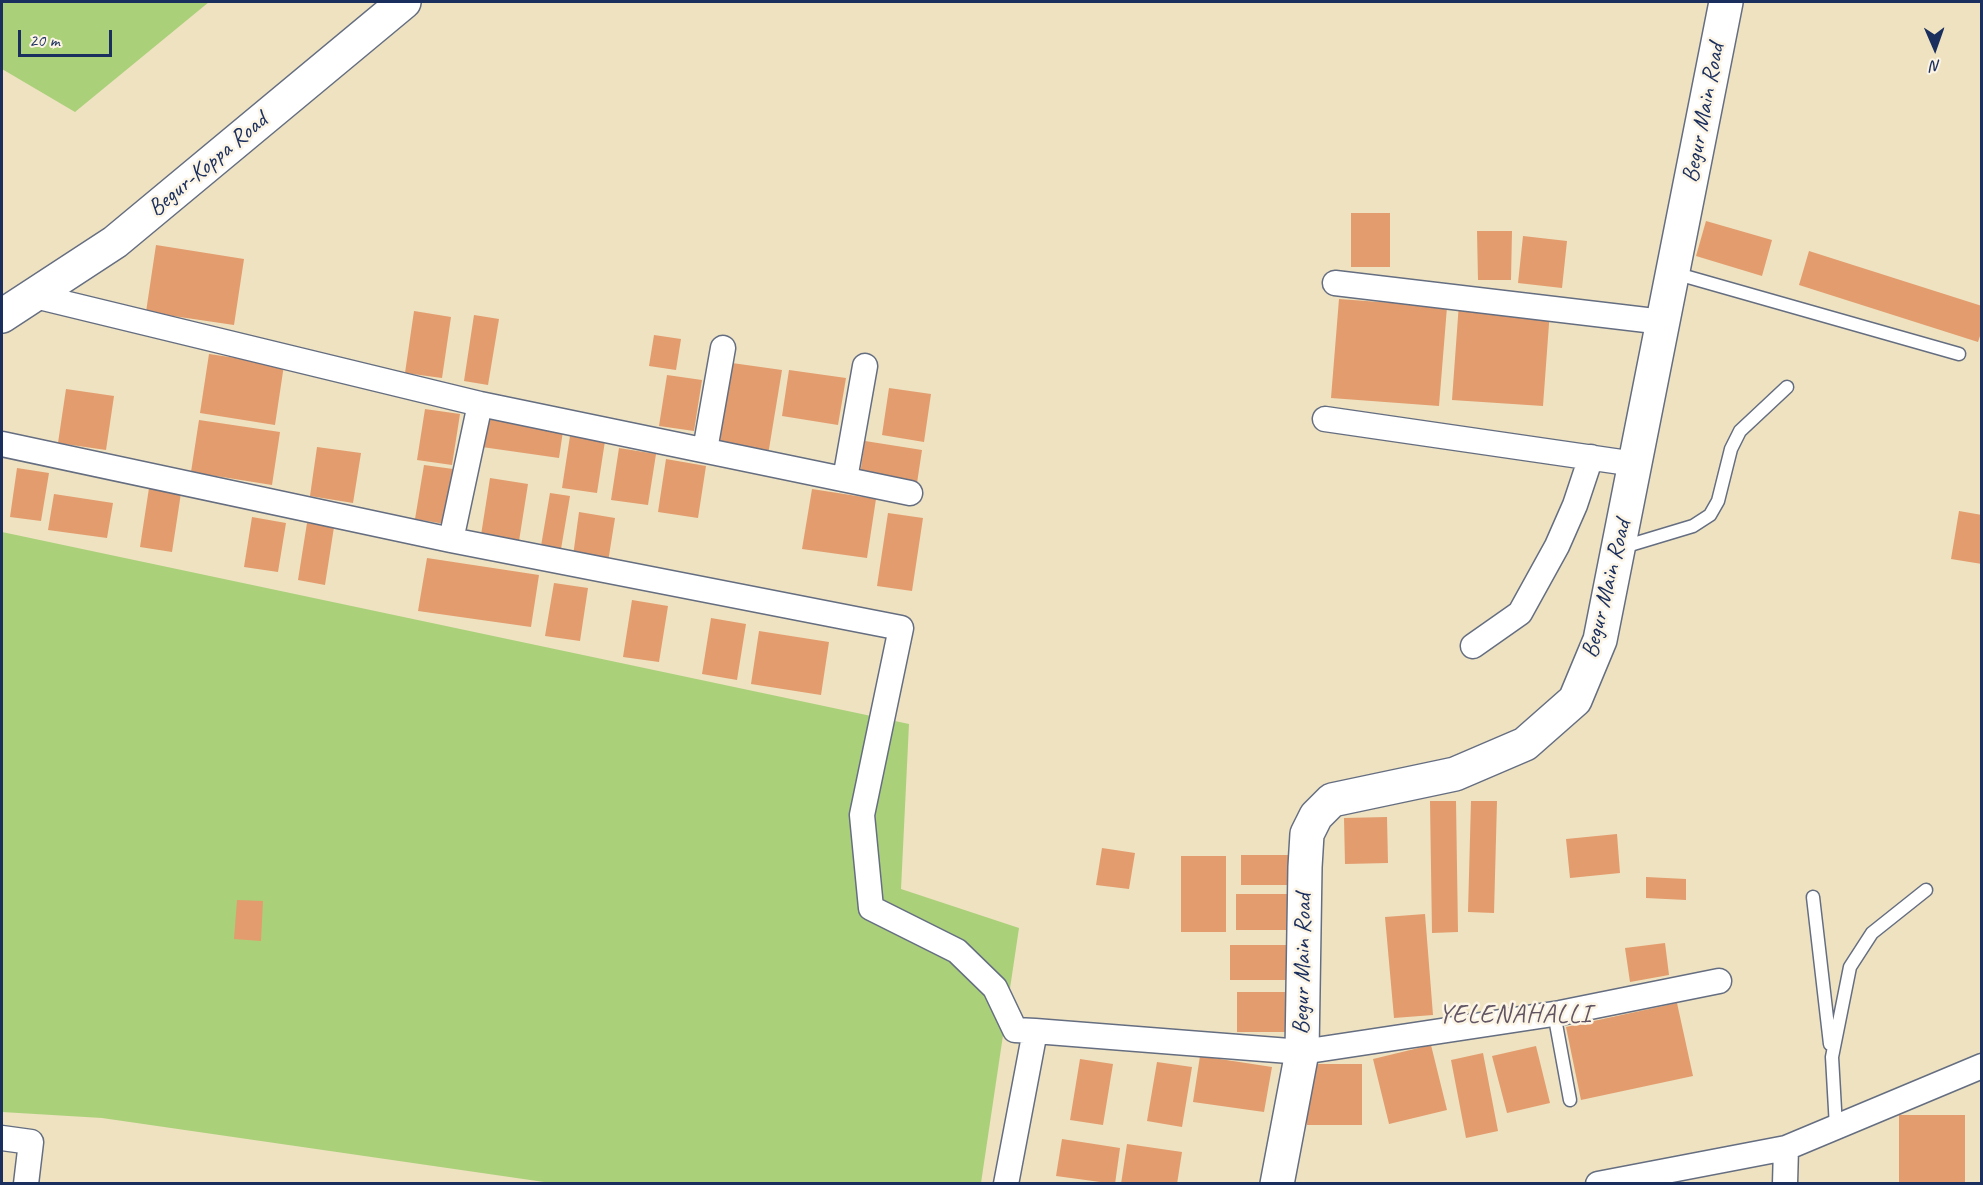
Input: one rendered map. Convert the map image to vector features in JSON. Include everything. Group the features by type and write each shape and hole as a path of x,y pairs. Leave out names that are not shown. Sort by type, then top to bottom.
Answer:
{"street":[{"name":"Begur-Koppa Road","path":"2,316 115,242 404,2"},
{"name":"Begur Main Road","path":"1277,1184 1302,1052 1305,867 1307,834 1316,816 1332,800 1455,774 1525,744 1575,700 1600,640 1726,2"},
{"path":"1335,283 1663,322"},
{"path":"35,296 480,404 910,493"},
{"path":"705,450 723,348"},
{"path":"845,479 865,366"},
{"path":"451,540 480,404"},
{"path":"1325,419 1635,464"},
{"path":"2,444 451,540 901,628 862,815 871,908 957,951 995,988 1015,1030 1302,1052 1554,1013 1719,981"},
{"path":"1473,646 1520,613 1557,546 1575,505 1591,457"},
{"path":"1006,1184 1035,1030"},
{"path":"1599,1184 1786,1148 1982,1066"},
{"path":"2,1138 32,1142 26,1184"},
{"path":"1785,1184 1786,1148"}],"lane":[{"path":"1673,272 1959,354"},
{"path":"1619,549 1693,526 1710,515 1718,501 1731,449 1740,431 1787,387"},
{"path":"1832,1057 1850,967 1858,951 1887,920 1926,890"},
{"path":"1813,897 1832,1057 1836,1127"},
{"path":"1554,1013 1570,1100"}],"green space":[{"path":"2,2 209,2 75,112 2,69"},
{"path":"2,532 909,724 901,889 1019,928 981,1183 551,1183 102,1118 2,1112"}],"building":[{"path":"1351,213 1390,213 1390,267 1351,267"},
{"path":"1706,221 1772,240 1762,276 1696,256"},
{"path":"1477,231 1512,231 1511,280 1478,280"},
{"path":"1523,236 1567,241 1562,288 1518,283"},
{"path":"156,245 244,259 234,325 146,312"},
{"path":"1809,251 1982,306 1982,330 1978,342 1799,285"},
{"path":"1339,299 1447,307 1439,406 1331,398"},
{"path":"1459,303 1550,310 1543,406 1452,400"},
{"path":"414,311 451,317 442,378 405,373"},
{"path":"474,315 499,319 488,385 464,381"},
{"path":"654,335 681,339 676,370 649,366"},
{"path":"209,354 284,365 275,425 200,413"},
{"path":"732,363 782,370 768,455 719,447"},
{"path":"789,370 846,378 838,425 782,416"},
{"path":"667,375 702,380 694,431 659,426"},
{"path":"889,388 931,394 924,442 882,435"},
{"path":"66,389 114,396 106,450 58,443"},
{"path":"425,409 460,414 452,465 417,460"},
{"path":"486,419 563,431 559,458 482,447"},
{"path":"199,420 280,432 272,485 191,472"},
{"path":"570,436 605,441 597,493 562,488"},
{"path":"865,441 922,450 917,483 860,474"},
{"path":"317,447 361,453 353,503 310,496"},
{"path":"619,448 656,454 648,505 611,500"},
{"path":"666,459 706,466 698,518 658,512"},
{"path":"424,465 453,469 445,524 415,519"},
{"path":"17,468 49,473 41,521 10,517"},
{"path":"490,478 528,484 519,541 481,535"},
{"path":"149,488 181,493 172,552 140,547"},
{"path":"812,489 876,499 867,558 802,549"},
{"path":"550,493 570,496 561,549 541,546"},
{"path":"54,494 113,503 107,538 48,530"},
{"path":"1959,511 1982,515 1982,564 1951,559"},
{"path":"579,512 615,518 608,562 573,556"},
{"path":"888,513 923,518 912,591 877,586"},
{"path":"252,517 286,523 278,572 244,567"},
{"path":"307,523 334,527 325,585 298,580"},
{"path":"427,558 539,575 531,627 418,611"},
{"path":"554,583 588,588 580,641 545,636"},
{"path":"632,600 668,606 659,662 623,657"},
{"path":"711,618 746,624 737,680 702,674"},
{"path":"759,631 829,642 821,695 751,684"},
{"path":"1430,801 1456,801 1458,932 1432,933"},
{"path":"1471,801 1497,801 1494,913 1468,912"},
{"path":"1387,817 1388,863 1345,864 1344,818"},
{"path":"1617,834 1620,873 1570,878 1566,839"},
{"path":"1102,848 1135,853 1129,889 1096,885"},
{"path":"1241,855 1295,855 1295,885 1241,885"},
{"path":"1181,856 1226,856 1226,932 1181,932"},
{"path":"1646,877 1686,879 1686,900 1646,898"},
{"path":"1236,894 1293,894 1293,930 1236,930"},
{"path":"237,900 263,901 261,941 234,939"},
{"path":"1425,914 1433,1015 1394,1018 1385,917"},
{"path":"1665,943 1669,975 1630,982 1625,948"},
{"path":"1230,945 1295,945 1295,980 1230,980"},
{"path":"1237,992 1295,992 1294,1032 1237,1032"},
{"path":"1677,1003 1693,1076 1581,1100 1566,1027"},
{"path":"1431,1045 1447,1110 1389,1124 1373,1059"},
{"path":"1536,1046 1550,1103 1507,1113 1492,1056"},
{"path":"1483,1053 1498,1131 1466,1138 1451,1060"},
{"path":"1200,1056 1272,1067 1264,1112 1193,1102"},
{"path":"1080,1059 1113,1064 1103,1125 1070,1120"},
{"path":"1157,1062 1192,1067 1182,1127 1147,1121"},
{"path":"1307,1064 1362,1064 1362,1125 1307,1125"},
{"path":"1899,1115 1965,1115 1965,1184 1899,1184"},
{"path":"1062,1139 1120,1148 1115,1184 1056,1176"},
{"path":"1127,1144 1182,1152 1177,1184 1121,1184"}],"district":[{"name":"YELENAHALLI","path":"1515,1015"}]}
